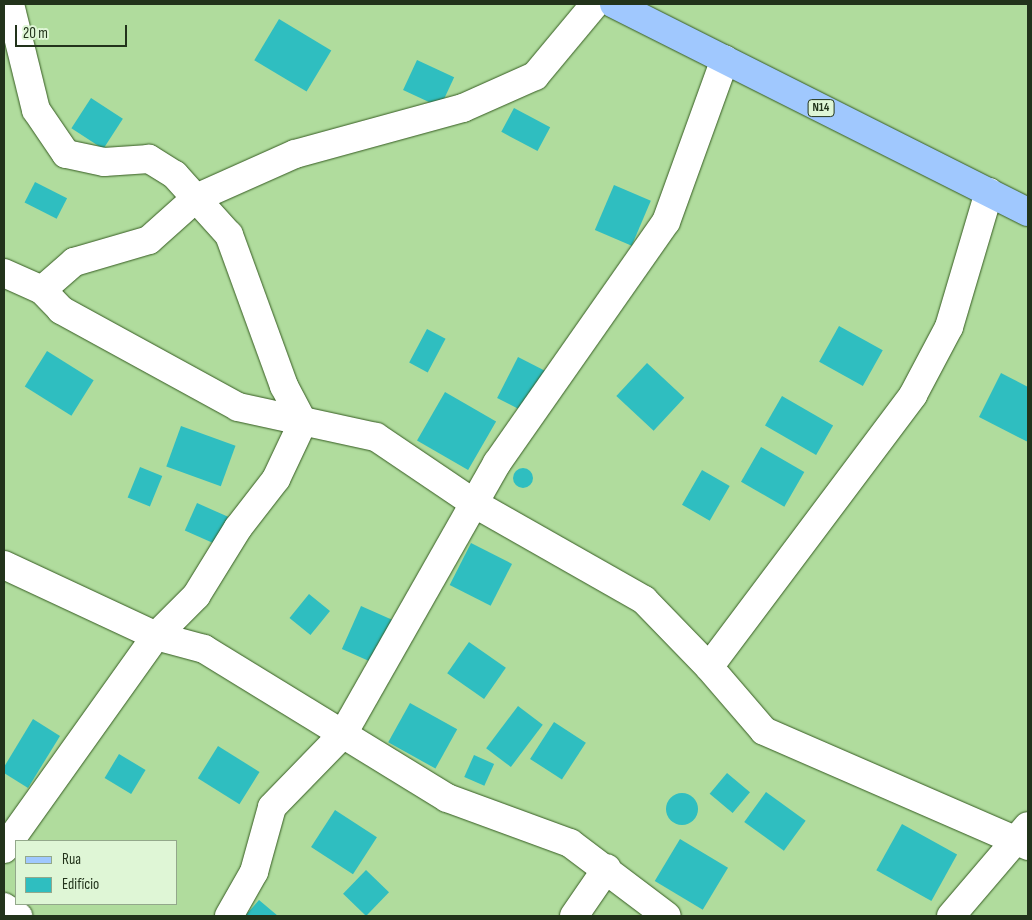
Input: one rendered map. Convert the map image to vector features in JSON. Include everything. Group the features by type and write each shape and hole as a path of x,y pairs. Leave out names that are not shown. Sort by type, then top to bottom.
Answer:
{"main road":[{"name":"N14","path":"614,4 1028,212"}],"street":[{"path":"10,4 36,110 66,154 104,162 149,159 175,175 229,235 250,282 284,386 302,422"},
{"path":"42,290 74,262 149,240 196,198 295,154 463,108 535,76 596,4"},
{"path":"229,916 254,872 272,807 343,734 477,505 497,463 666,222 726,59"},
{"path":"709,666 913,394 949,327 989,192"},
{"path":"4,273 42,290 61,310 238,407 376,437 477,505 644,600 709,666 764,731 1025,837 951,916"},
{"path":"4,848 156,636 196,596 238,528 276,479 302,422"},
{"path":"8,575 156,636 204,649 447,798 570,844 607,868 667,916"},
{"path":"574,916 607,868"},
{"path":"4,907 18,916"}],"building":[{"path":"279,19 331,50 307,92 254,60"},
{"path":"417,60 454,77 440,107 403,90"},
{"path":"91,98 123,119 103,149 71,128"},
{"path":"514,108 550,127 538,151 501,132"},
{"path":"35,182 67,198 57,219 25,202"},
{"path":"614,185 651,201 632,246 595,230"},
{"path":"839,326 883,350 863,386 819,362"},
{"path":"427,329 446,339 428,372 409,363"},
{"path":"47,351 94,380 71,416 25,387"},
{"path":"518,357 547,372 527,413 497,398"},
{"path":"647,363 684,398 654,431 616,396"},
{"path":"1001,373 1028,387 1028,442 979,417"},
{"path":"445,392 496,422 468,470 417,440"},
{"path":"782,396 833,426 816,455 765,425"},
{"path":"181,426 236,446 221,486 166,466"},
{"path":"761,447 804,472 784,507 741,482"},
{"path":"140,467 162,476 150,507 128,498"},
{"path":"523,468 530,471 533,478 530,485 523,488 516,485 513,478 516,471"},
{"path":"702,470 730,486 710,521 682,505"},
{"path":"197,503 228,517 216,544 185,530"},
{"path":"471,543 512,564 491,606 450,585"},
{"path":"309,594 330,611 310,635 289,618"},
{"path":"361,606 392,620 373,663 342,649"},
{"path":"469,642 506,668 484,699 447,673"},
{"path":"410,703 457,729 435,769 388,742"},
{"path":"518,706 543,725 511,767 486,748"},
{"path":"33,719 60,736 28,788 4,773 4,767"},
{"path":"554,722 586,743 562,780 530,759"},
{"path":"218,746 260,772 239,804 198,778"},
{"path":"119,754 146,770 131,794 105,778"},
{"path":"474,755 494,764 484,786 464,777"},
{"path":"727,773 750,792 733,813 710,794"},
{"path":"766,792 806,821 784,851 744,822"},
{"path":"682,793 688,794 693,798 697,803 697,815 693,820 688,824 682,825 676,824 671,820 667,815 666,809 667,803 671,798 676,794"},
{"path":"335,810 377,837 353,874 311,847"},
{"path":"902,824 957,855 931,901 876,870"},
{"path":"680,839 728,868 703,910 655,881"},
{"path":"366,870 389,892 366,916 343,894"},
{"path":"259,900 278,916 245,916"}]}
